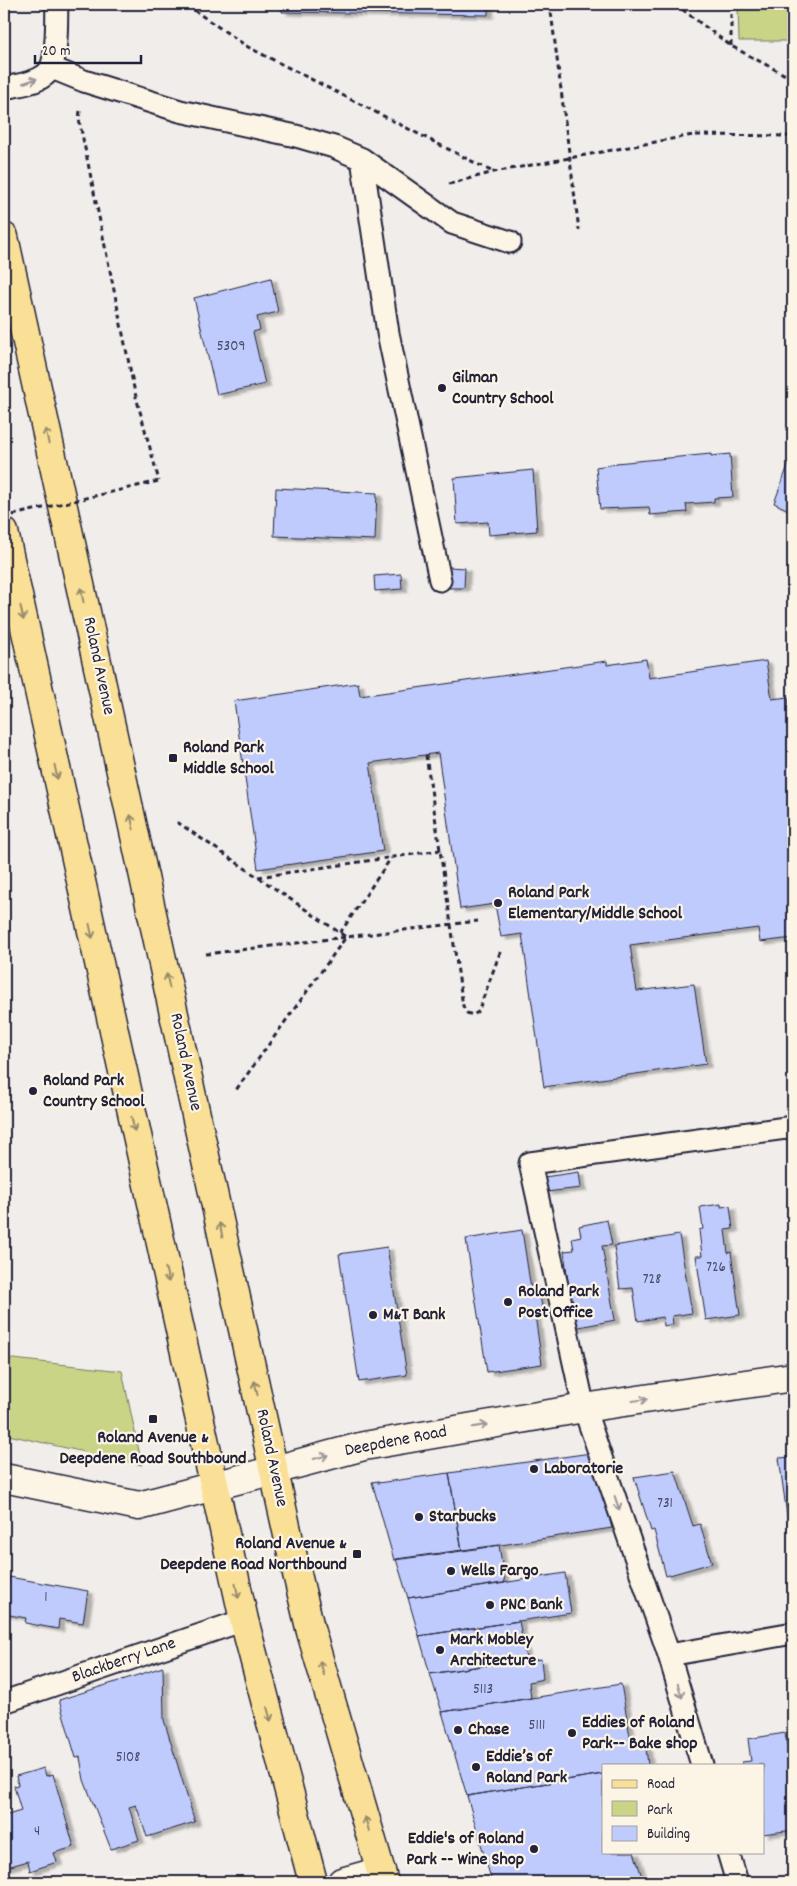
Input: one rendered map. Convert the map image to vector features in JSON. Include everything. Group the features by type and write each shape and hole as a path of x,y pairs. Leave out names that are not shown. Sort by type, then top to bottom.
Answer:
{"main road":[{"name":"Roland Avenue","path":"4,237 274,1470 312,1632 382,1877"},
{"path":"4,532 244,1620 313,1882"}],"street":[{"name":"Deepdene Road","path":"4,1478 139,1506 364,1446 584,1408 793,1377"},
{"path":"342,1882 382,1877"}],"lane":[{"path":"4,88 34,81 45,76 52,68 57,4"},
{"path":"52,68 180,111 296,136 334,147 362,159 452,223 510,242"},
{"path":"362,159 388,333 440,580"},
{"path":"702,1764 669,1655 584,1408 530,1163 793,1127"},
{"name":"Blackberry Lane","path":"4,1702 244,1620"},
{"path":"669,1655 793,1633"},
{"path":"729,1854 737,1882"}],"path":[{"path":"188,4 189,7 248,47 494,172"},
{"path":"550,4 579,230"},
{"path":"675,4 731,46 793,80"},
{"path":"731,4 731,46"},
{"path":"4,517 159,481 135,393 79,119 84,80"},
{"path":"411,194 494,172 693,135 793,136"},
{"path":"426,755 464,1006 467,1013 473,1015 478,1012 501,950"},
{"path":"177,822 346,937"},
{"path":"257,877 441,850"},
{"path":"340,933 391,858"},
{"path":"206,954 478,921"},
{"path":"236,1090 346,937"}],"green space":[{"path":"793,4 793,41 739,41 738,5"},
{"path":"4,1358 122,1371 142,1465 4,1434"}],"building":[{"path":"282,4 488,4 488,15 282,12"},
{"path":"271,278 278,312 257,317 260,330 253,332 265,384 217,395 194,298"},
{"path":"711,454 711,456 730,454 733,497 714,498 714,502 686,504 687,512 650,515 649,507 600,509 596,467 616,463"},
{"path":"793,456 793,512 774,503"},
{"path":"533,470 537,531 489,535 488,522 457,524 454,478"},
{"path":"276,488 377,493 375,540 274,536"},
{"path":"449,567 465,568 464,588 449,588"},
{"path":"401,574 402,589 375,591 374,576"},
{"path":"646,659 649,678 766,661 772,699 788,697 790,715 793,715 793,938 760,942 758,928 630,945 637,991 694,984 706,1064 544,1087 522,934 501,937 495,904 460,909 438,753 370,763 383,851 258,869 234,701 358,683 360,696 607,661 607,665"},
{"path":"579,1172 581,1188 546,1192 544,1177"},
{"path":"721,1204 721,1207 730,1206 733,1229 725,1230 728,1253 731,1252 740,1315 706,1320 696,1256 702,1256 699,1230 703,1229 700,1207"},
{"path":"793,1211 793,1274 788,1246 792,1245 787,1212"},
{"path":"607,1220 612,1245 602,1246 615,1320 574,1328 564,1251 574,1250 572,1238 581,1236 579,1226"},
{"name":"Roland Park Post Office","path":"522,1230 531,1289 539,1288 543,1314 535,1315 542,1364 487,1372 466,1239"},
{"path":"679,1235 692,1313 672,1316 673,1324 664,1326 663,1317 638,1321 633,1288 620,1289 614,1246"},
{"name":"M&T Bank","path":"387,1247 407,1375 359,1382 339,1254"},
{"path":"591,1453 612,1528 462,1551 449,1473"},
{"path":"793,1457 793,1530 789,1530 779,1458"},
{"path":"675,1471 693,1526 700,1524 712,1563 666,1576 654,1530 651,1531 634,1477"},
{"name":"Starbucks","path":"449,1473 462,1551 394,1560 372,1482 378,1481 378,1483"},
{"name":"Wells Fargo","path":"499,1545 505,1583 408,1598 396,1559"},
{"name":"PNC Bank","path":"565,1573 571,1613 419,1636 408,1598"},
{"path":"9,1577 88,1591 83,1623 59,1619 58,1629 25,1623 26,1618 4,1614"},
{"path":"519,1621 526,1659 430,1674 419,1636"},
{"path":"526,1659 527,1661 541,1659 543,1679 529,1682 531,1698 442,1712 430,1674"},
{"path":"163,1667 164,1720 195,1822 147,1837 136,1805 129,1807 139,1840 111,1849 84,1780 80,1757 76,1758 59,1700"},
{"path":"621,1684 631,1742 645,1740 648,1764 602,1764 602,1774 467,1796 442,1712"},
{"path":"785,1733 789,1756 793,1756 793,1830 764,1834 764,1764 742,1764 742,1762 751,1761 748,1739"},
{"path":"44,1768 46,1776 53,1774 74,1847 54,1853 57,1862 30,1871 28,1861 4,1868 4,1816 21,1811 14,1786 18,1785 16,1776"},
{"path":"602,1774 602,1854 635,1854 642,1877 608,1882 492,1882 467,1796"}],"place":[{"name":"Gilman Country School","path":"442,388"},
{"name":"Roland Park Middle School","path":"173,758"},
{"name":"Roland Park Elementary/Middle School","path":"498,903"},
{"name":"Roland Park Country School","path":"33,1091"},
{"name":"Roland Park Post Office","path":"508,1302"},
{"name":"M&T Bank","path":"373,1315"},
{"name":"Roland Avenue & Deepdene Road Southbound","path":"153,1419"},
{"name":"Laboratorie","path":"534,1469"},
{"name":"Starbucks","path":"419,1517"},
{"name":"Roland Avenue & Deepdene Road Northbound","path":"357,1554"},
{"name":"Wells Fargo","path":"451,1571"},
{"name":"PNC Bank","path":"490,1605"},
{"name":"Mark Mobley Architecture","path":"440,1650"},
{"name":"Chase","path":"458,1730"},
{"name":"Eddies of Roland Park-- Bake shop","path":"572,1733"},
{"name":"Eddie’s of Roland Park","path":"476,1767"},
{"name":"Eddie's of Roland Park -- Wine Shop","path":"534,1849"}]}
